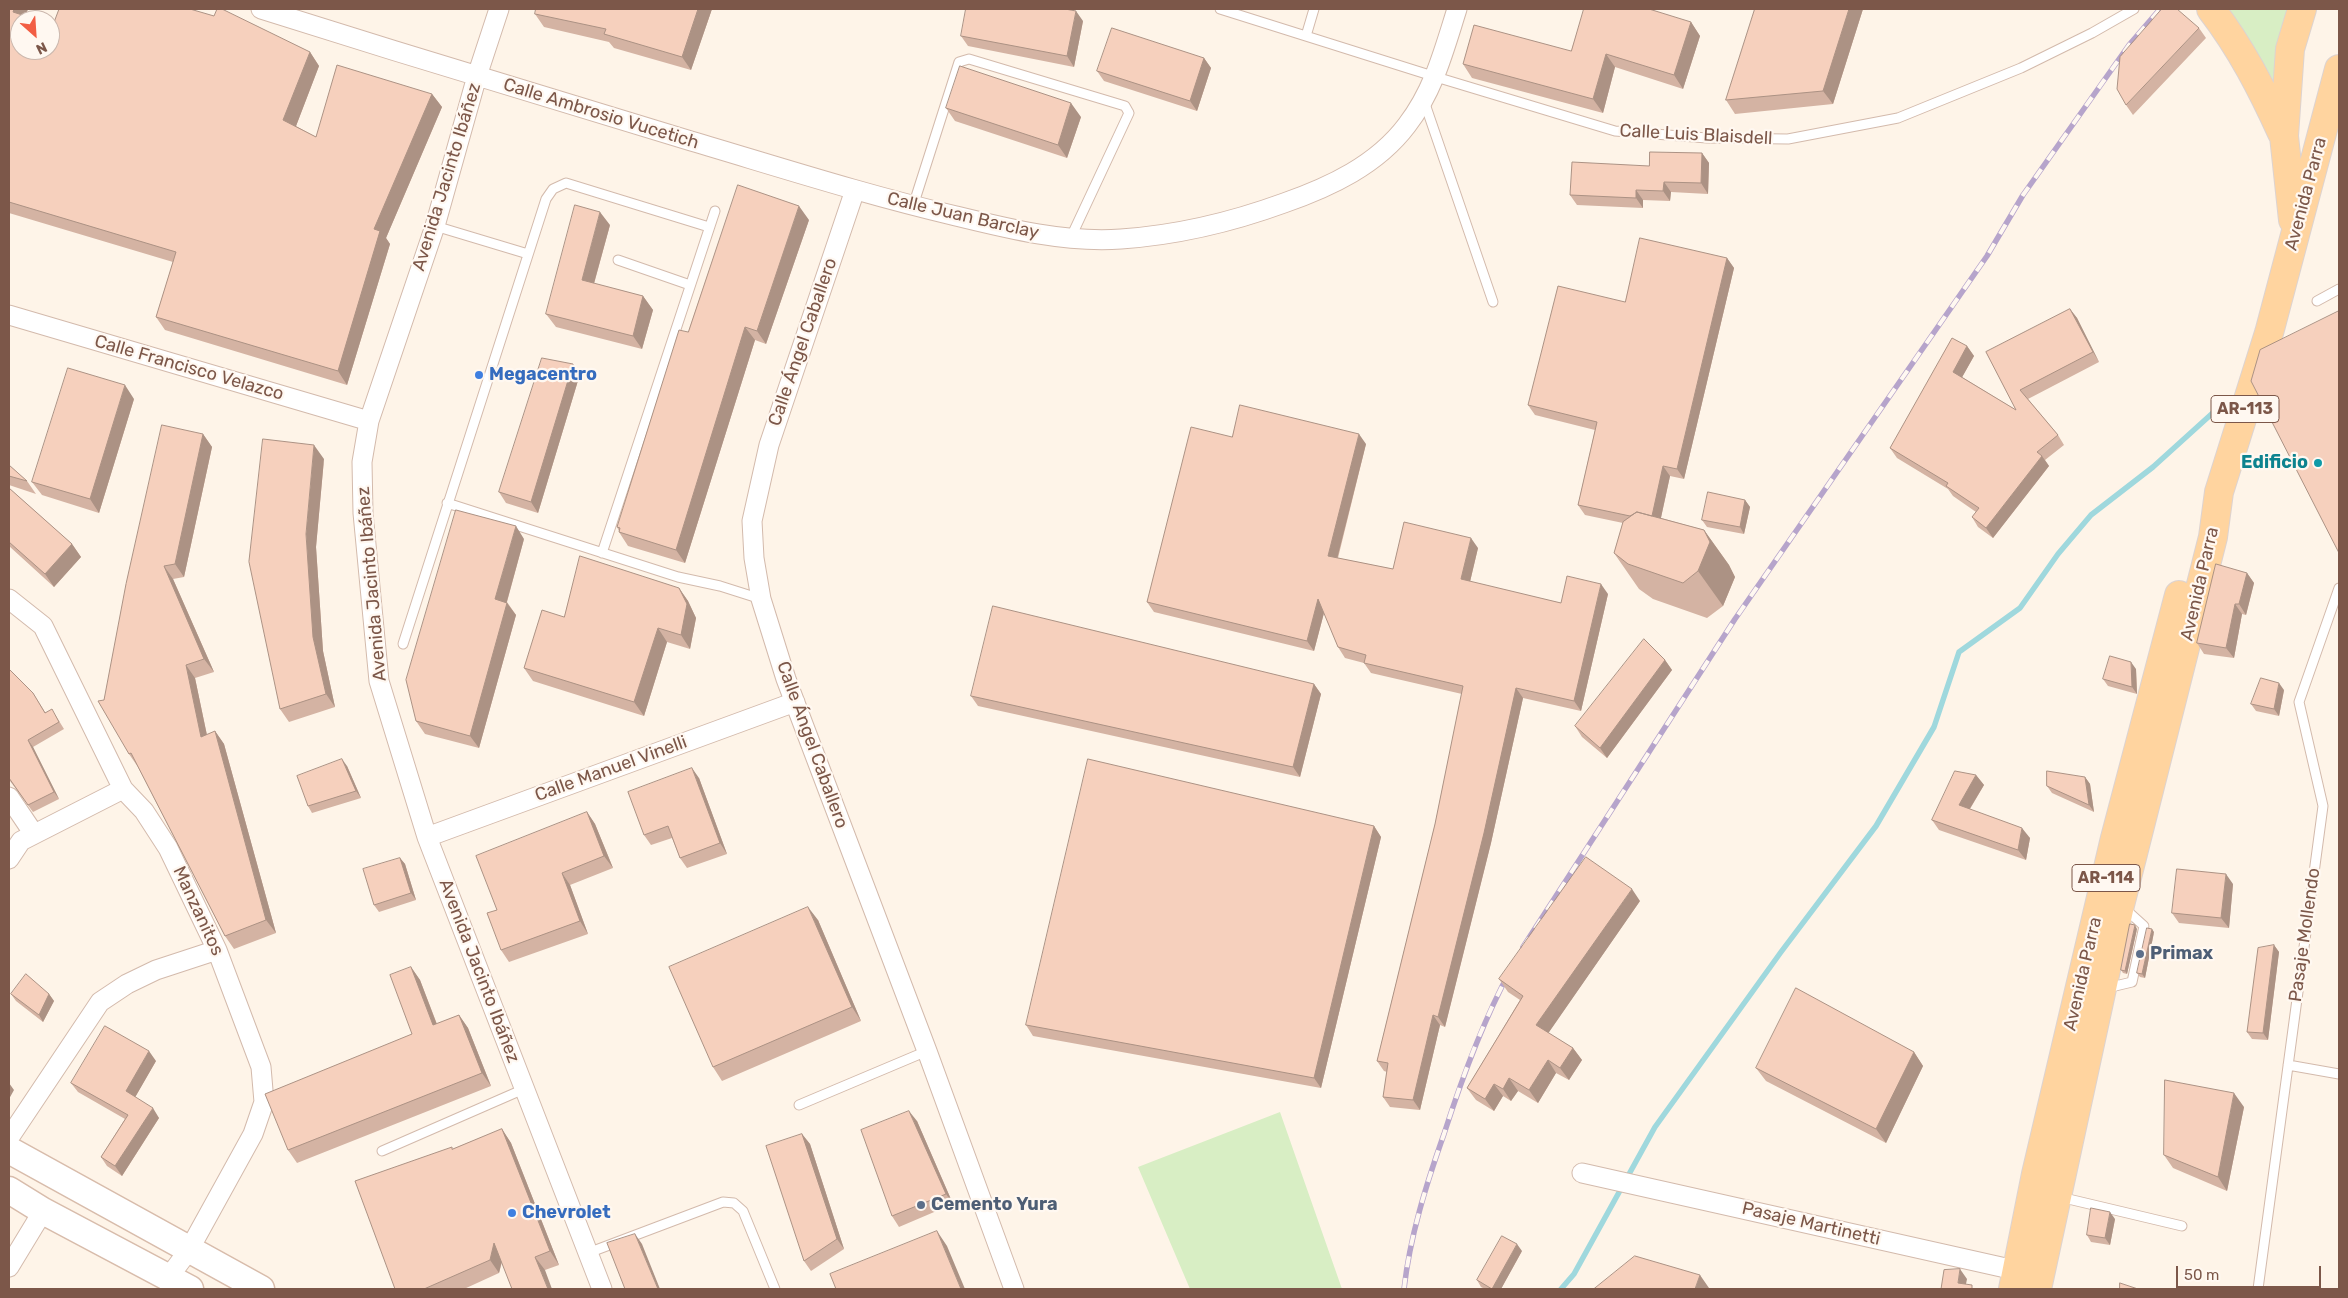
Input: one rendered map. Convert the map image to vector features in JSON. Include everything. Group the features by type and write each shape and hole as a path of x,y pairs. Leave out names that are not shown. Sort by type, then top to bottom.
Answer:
{"main road":[{"path":"2212,9 2232,36 2256,75 2284,136"},
{"path":"2295,235 2284,136 2290,49 2302,9"},
{"name":"Avenida Parra","path":"2090,990 2120,905 2213,537 2220,489 2269,333 2339,69"},
{"name":"Avenida Parra","path":"2027,1281 2090,990 2115,838 2194,536 2220,489"},
{"path":"9,1150 261,1289"},
{"path":"9,1190 43,1211 179,1284"}],"street":[{"name":"Calle Ambrosio Vucetich","path":"261,9 855,190"},
{"name":"Avenida Jacinto Ibáñez","path":"499,9 477,76 435,226 369,421 362,462 363,513 378,682 427,837 602,1289"},
{"name":"Calle Juan Barclay","path":"855,190 1018,231 1071,237 1118,240 1173,233 1236,220 1300,197 1351,173 1380,155 1408,124 1436,77 1457,9"},
{"name":"Calle Ángel Caballero","path":"855,190 769,444 758,486 752,521 754,558 761,598 795,702 927,1051 1014,1289"},
{"name":"Calle Francisco Velazco","path":"9,315 369,421"},
{"name":"Manzanitos","path":"9,599 43,626 123,789 144,811 168,848 217,950 261,1067 264,1102 253,1134 189,1250 179,1284"},
{"name":"Calle Manuel Vinelli","path":"427,837 795,702"},
{"path":"9,860 21,841 123,789"},
{"path":"9,797 34,834"},
{"path":"9,1138 100,1002 127,984 156,970 217,950"},
{"name":"Pasaje Martinetti","path":"1582,1173 2027,1281"},
{"path":"9,1268 43,1211"}],"lane":[{"name":"Calle Luis Blaisdell","path":"1220,9 1615,131 1707,138 1788,139 1898,118 2021,68 2092,34 2134,9"},
{"path":"1306,36 1314,9"},
{"path":"913,206 958,62 969,59 1125,106 1129,113 1071,237"},
{"path":"1424,98 1494,302"},
{"path":"403,644 546,199 553,189 566,183 709,227"},
{"path":"602,553 715,211"},
{"path":"435,226 528,254"},
{"path":"618,260 690,285"},
{"path":"2317,301 2339,289"},
{"path":"447,503 678,577 720,586 761,598"},
{"name":"Pasaje Mollendo","path":"2258,1289 2323,806 2299,702 2339,588"},
{"path":"799,1105 927,1051"},
{"path":"2288,1065 2339,1074"},
{"path":"382,1151 524,1089"},
{"path":"2045,1193 2182,1226"},
{"path":"588,1253 723,1202 734,1203 743,1211 775,1289"}],"green space":[{"path":"2225,9 2288,9 2277,87 2261,59"},
{"path":"1280,1112 1342,1289 1190,1289 1138,1167"}],"building":[{"path":"9,9 14,9 10,10 10,60 60,60 59,9 190,9 214,16 217,9 222,9 310,52 283,120 316,137 337,65 432,94 374,229 380,231 338,371 156,317 176,252 9,202"},
{"path":"536,9 698,9 682,57 604,34 606,29 535,14"},
{"path":"966,9 1065,9 1076,11 1067,56 961,36"},
{"path":"1584,9 1649,9 1691,22 1674,75 1606,54 1593,99 1463,64 1474,25 1571,51"},
{"path":"1755,9 1849,9 1823,91 1726,100"},
{"path":"2162,9 2177,9 2199,28 2126,105 2117,89 2120,57"},
{"path":"1112,28 1204,58 1190,101 1097,71"},
{"path":"960,66 1071,103 1058,145 946,108"},
{"path":"1650,152 1702,153 1701,183 1664,182 1663,191 1636,190 1636,198 1570,195 1572,162 1649,166"},
{"path":"738,185 799,206 757,331 745,327 676,550 619,532 620,528 617,527 679,330 688,332"},
{"path":"575,205 600,212 582,280 643,296 633,336 546,314"},
{"path":"1640,238 1727,258 1677,469 1663,466 1652,516 1637,512 1630,516 1578,505 1597,422 1528,405 1558,286 1625,302"},
{"path":"2070,309 2093,352 2020,390 2058,435 2037,452 2042,456 1986,528 1972,517 1979,508 1946,486 1948,483 1890,448 1952,338 1967,346 1953,372 2016,410 1986,352"},
{"name":"Edificio","path":"2339,311 2339,553 2251,381 2260,350"},
{"path":"542,358 573,364 531,502 499,492"},
{"path":"68,368 125,385 90,499 32,482"},
{"path":"1240,405 1359,434 1328,556 1393,569 1404,522 1471,538 1461,579 1561,603 1567,576 1601,584 1574,701 1516,688 1484,833 1438,1017 1433,1015 1413,1100 1383,1097 1388,1063 1377,1061 1435,824 1463,686 1364,663 1366,655 1338,647 1318,599 1307,641 1147,602 1191,427 1232,437"},
{"path":"162,425 203,434 175,564 164,566 204,659 186,665 201,737 215,731 266,920 225,936 131,753 129,754 98,701 104,700 126,584"},
{"path":"263,439 314,445 306,534 313,637 326,694 280,709 249,562"},
{"path":"9,465 27,481 9,476"},
{"path":"9,488 72,544 45,574 9,542"},
{"path":"1708,492 1745,500 1740,527 1702,520"},
{"path":"456,510 516,526 495,599 507,603 470,736 416,721 406,680"},
{"path":"1637,512 1704,530 1710,542 1698,571 1683,583 1628,564 1614,553 1623,522"},
{"path":"580,556 679,588 687,604 681,635 658,628 634,702 524,668 542,610 564,617"},
{"path":"2216,564 2247,573 2239,604 2235,604 2226,648 2197,643"},
{"path":"993,606 1314,684 1293,767 971,696"},
{"path":"1644,639 1665,660 1600,748 1575,726"},
{"path":"2110,656 2131,662 2132,687 2103,679"},
{"path":"9,669 33,693 45,713 52,709 59,722 28,740 54,792 28,805 9,778"},
{"path":"2261,678 2279,683 2274,709 2251,704"},
{"path":"342,759 356,791 308,806 297,776"},
{"path":"1088,759 1374,826 1314,1078 1026,1025"},
{"path":"692,768 720,843 680,858 668,826 644,835 628,792"},
{"path":"1955,771 1976,775 1959,805 2022,828 2018,850 1932,820"},
{"path":"2047,771 2085,777 2089,805 2047,786"},
{"path":"587,812 604,856 562,873 580,921 501,950 487,913 497,910 476,856"},
{"path":"1586,857 1632,889 1536,1025 1573,1048 1560,1068 1548,1060 1529,1090 1509,1078 1503,1089 1494,1084 1485,1099 1467,1088 1523,996 1499,979"},
{"path":"400,858 411,893 374,905 363,869"},
{"path":"2177,869 2226,874 2221,918 2172,913"},
{"path":"808,907 852,1007 713,1067 669,967"},
{"path":"2130,924 2135,925 2125,971 2121,970"},
{"path":"2147,928 2152,929 2142,974 2137,973"},
{"path":"2274,945 2263,1033 2247,1032 2258,948"},
{"path":"411,967 433,1025 459,1015 482,1073 288,1150 265,1094 412,1034 390,975"},
{"path":"26,974 49,994 39,1015 11,994"},
{"path":"1796,988 1914,1052 1876,1129 1756,1068"},
{"path":"105,1026 149,1051 126,1091 153,1108 115,1166 101,1157 128,1115 71,1083"},
{"path":"2165,1080 2234,1093 2218,1177 2164,1155"},
{"path":"909,1111 946,1194 892,1216 861,1130"},
{"path":"502,1129 550,1251 535,1257 548,1289 512,1289 494,1243 490,1260 424,1289 395,1289 355,1181 452,1147 452,1149"},
{"path":"802,1134 837,1239 804,1261 766,1146"},
{"path":"2091,1208 2110,1212 2105,1238 2087,1235"},
{"path":"937,1231 961,1289 836,1289 830,1274"},
{"path":"635,1234 658,1289 625,1289 607,1243"},
{"path":"1502,1236 1517,1244 1492,1289 1477,1280"},
{"path":"1635,1256 1700,1275 1695,1289 1594,1289"},
{"path":"1960,1269 1958,1283 1972,1285 1972,1289 1941,1289 1944,1270"},
{"path":"2120,1283 2138,1289 2120,1289"}],"waterway":[{"path":"1561,1289 1574,1274 1655,1127 1781,952 1876,826 1934,727 1959,652 2020,608 2058,554 2091,515 2153,467 2216,410 2239,403"}],"railway":[{"path":"1523,947 1735,619 1987,256 2023,195 2129,45 2160,9"},
{"path":"1404,1289 1410,1250 1437,1153 1473,1051 1510,971"}],"place":[{"name":"Megacentro","path":"479,375"},
{"name":"Edificio","path":"2318,463"},
{"name":"Primax","path":"2140,954"},
{"name":"Cemento Yura","path":"921,1205"},
{"name":"Chevrolet","path":"512,1213"}]}
